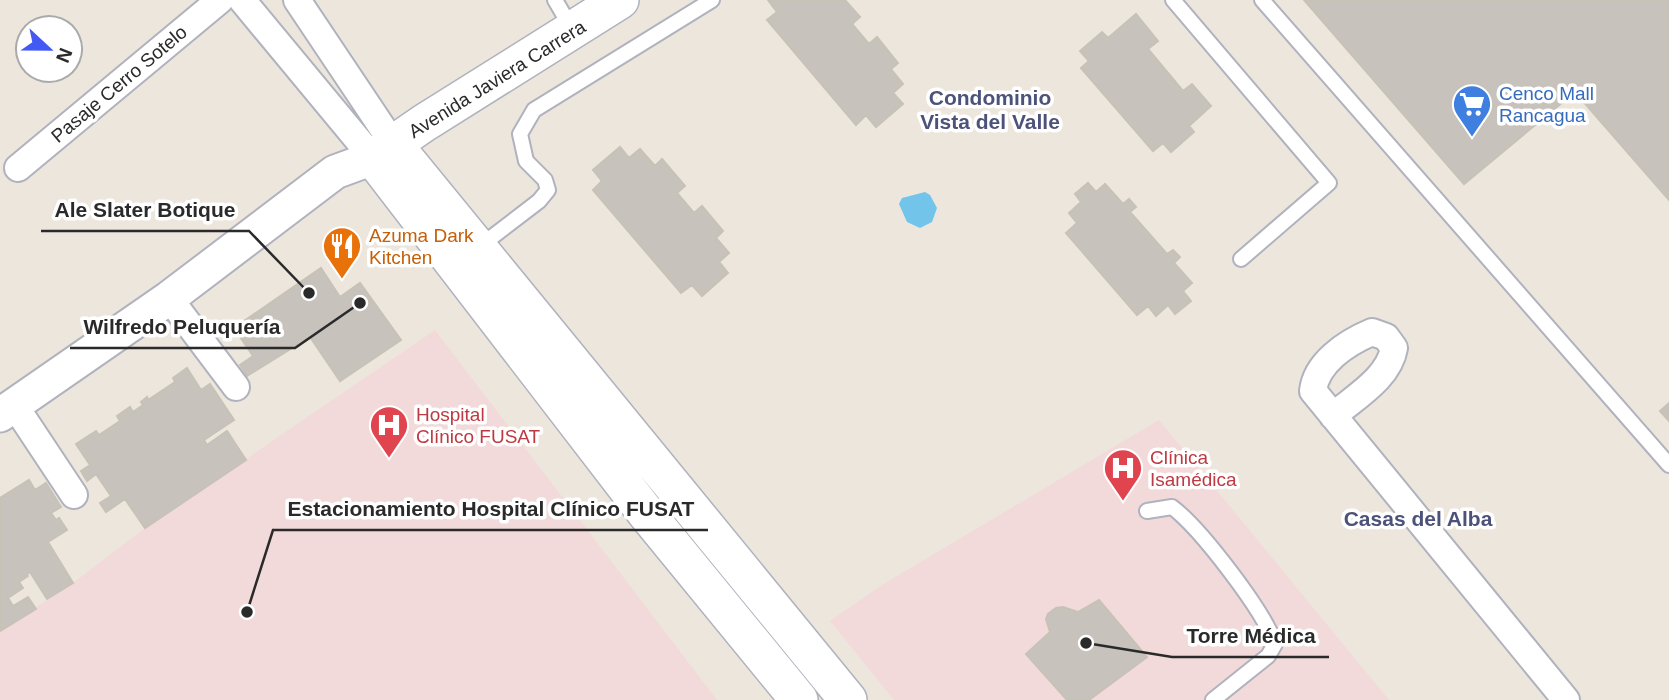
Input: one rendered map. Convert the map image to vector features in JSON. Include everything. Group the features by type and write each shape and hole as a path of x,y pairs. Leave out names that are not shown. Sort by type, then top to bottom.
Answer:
{"main road":[{"name":"Avenida Javiera Carrera","path":"384,151 564,15 620,0"},
{"path":"384,151 478,247 848,700"},
{"path":"384,151 646,513 790,689 811,654"}],"street":[{"name":"Pasaje Cerro Sotelo","path":"18,168 220,0"},
{"path":"242,0 384,151"},
{"path":"297,0 384,151"},
{"path":"74,495 7,411 169,298 335,172 384,151"},
{"path":"169,298 236,387"},
{"path":"1333,416 1566,700"}],"lane":[{"path":"478,247 539,201 548,190 545,180 526,161 520,134 534,110 712,0"},
{"path":"1173,0 1329,183 1241,259"},
{"path":"1262,0 1669,465"},
{"path":"1147,510 1172,507 1187,518 1248,596 1271,631 1275,644 1268,656 1213,700"}],"shaded area":[{"name":"Hospital Clínico FUSAT","path":"435,330 717,700 0,700 0,631 73,583 145,528"},
{"name":"Clínica Isamédica","path":"1159,420 1389,700 894,700 830,621 882,585"}],"water":[{"path":"925,192 930,195 937,208 932,222 920,228 907,222 899,204 902,198"}],"building":[{"path":"768,0 845,0 860,17 852,24 869,44 877,37 898,63 891,69 903,84 893,93 903,104 876,127 866,115 856,125 767,20 777,12"},
{"name":"Cenco Mall Rancagua","path":"1304,0 1669,0 1669,200 1575,92 1464,184"},
{"path":"1136,14 1158,41 1148,49 1183,91 1192,84 1211,106 1189,126 1194,132 1171,152 1163,143 1153,151 1081,68 1089,61 1080,51 1102,32 1108,38"},
{"path":"620,147 629,158 640,149 655,166 662,159 685,186 677,193 694,213 702,206 723,231 716,238 729,253 719,262 728,273 702,296 692,285 681,293 593,190 602,181 593,170"},
{"path":"1088,183 1096,192 1105,184 1123,204 1129,199 1136,207 1130,212 1167,254 1173,250 1180,257 1174,263 1192,283 1183,291 1191,301 1175,314 1168,305 1156,316 1148,306 1137,315 1066,233 1077,223 1069,213 1081,202 1075,194"},
{"path":"321,268 340,297 360,283 401,340 340,381 310,337 247,376 240,365 253,356 234,328"},
{"path":"187,368 201,390 210,384 234,420 204,440 207,445 227,431 246,460 145,528 125,499 106,512 100,503 111,496 96,474 87,481 81,471 90,465 76,444 96,431 99,435 120,421 117,416 130,407 133,412 143,405 141,402 147,397 148,400 175,382 173,378"},
{"path":"1669,403 1669,421 1660,411"},
{"path":"29,480 35,490 46,483 61,507 51,513 56,520 59,518 67,530 48,542 73,583 47,599 30,572 19,582 23,588 8,598 13,606 28,597 36,609 0,631 0,498"},
{"path":"1099,600 1147,657 1089,700 1067,700 1026,654 1050,632 1046,619 1056,608 1063,607 1078,612"}],"place":[{"name":"Cenco Mall Rancagua","path":"1472,138"},
{"name":"Azuma Dark Kitchen","path":"342,280"},
{"name":"Ale Slater Botique","path":"309,293"},
{"name":"Wilfredo Peluquería","path":"360,303"},
{"name":"Hospital Clínico FUSAT","path":"389,459"},
{"name":"Clínica Isamédica","path":"1123,502"},
{"name":"Estacionamiento Hospital Clínico FUSAT","path":"247,612"},
{"name":"Torre Médica","path":"1086,643"}],"district":[{"name":"Condominio Vista del Valle","path":"990,109"},
{"name":"Casas del Alba","path":"1418,518"}]}
